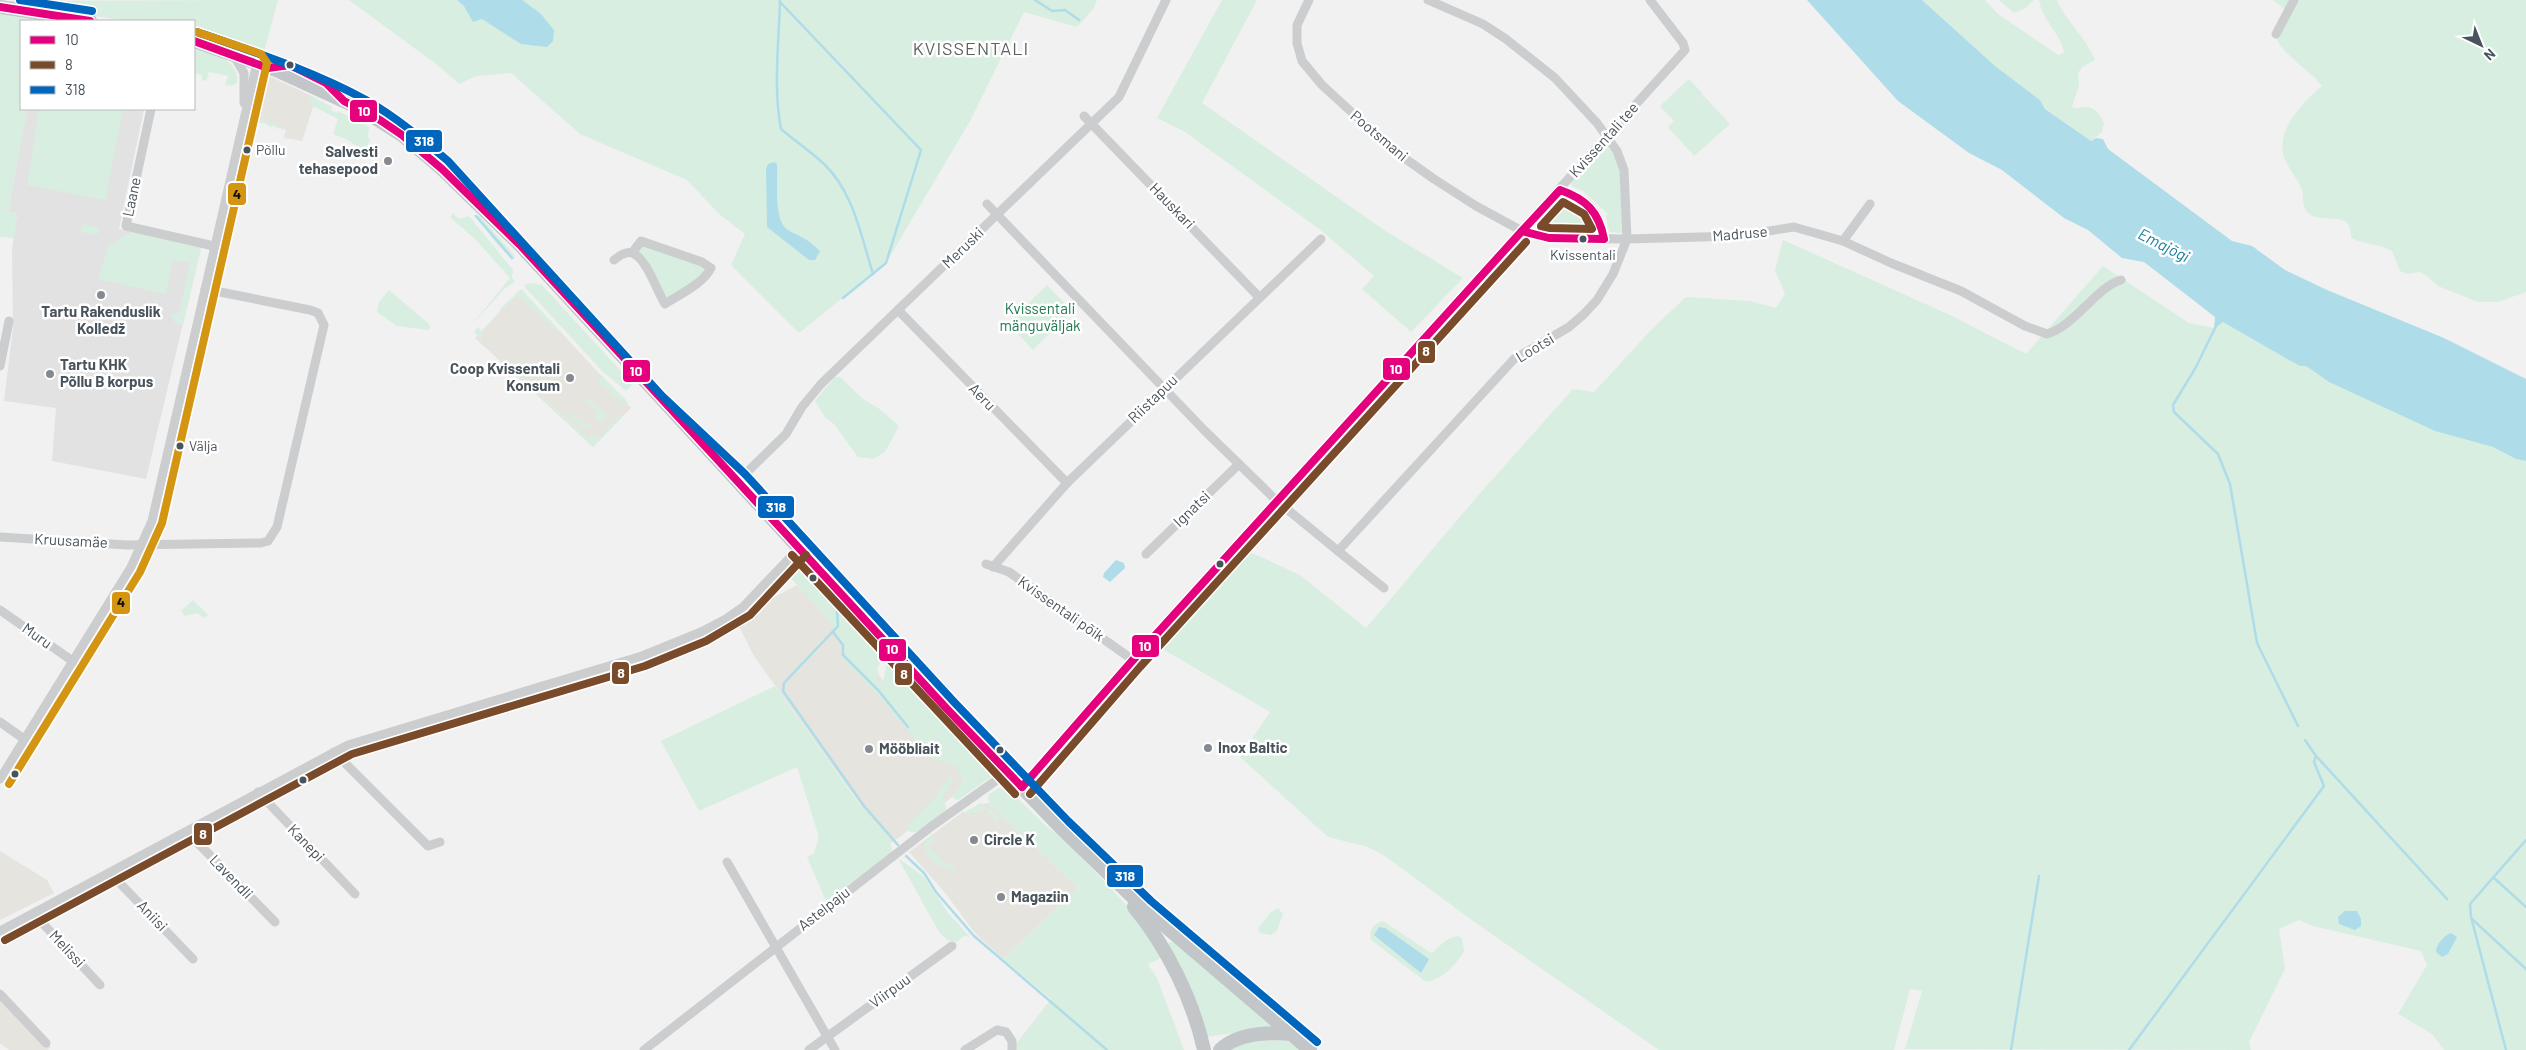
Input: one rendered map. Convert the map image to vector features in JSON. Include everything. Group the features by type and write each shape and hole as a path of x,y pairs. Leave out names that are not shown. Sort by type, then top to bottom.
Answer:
{"highway":[{"path":"0,7 84,20"},
{"path":"195,41 230,52 307,84 380,120 442,169 526,251 1022,787 1144,908 1310,1050"},
{"path":"1095,861 1139,913 1160,944 1188,1001 1204,1050"},
{"path":"1220,1050 1234,1040 1274,1033 1292,1034"}],"street":[{"name":"Meruski","path":"738,481 786,434 802,407 821,384 997,215 1013,193 1029,176 1092,124 1119,97 1166,0"},
{"name":"Pootsmani","path":"1309,0 1297,25 1297,43 1302,61 1322,84 1362,122 1427,174 1476,206 1522,231"},
{"path":"1428,0 1483,24 1506,39 1555,78 1607,137"},
{"name":"Kvissentali tee","path":"1022,787 1276,501 1685,50 1683,42 1650,0"},
{"path":"2276,34 2294,0"},
{"path":"230,52 244,73 245,113"},
{"path":"0,779 74,662 142,545 152,521 257,63"},
{"name":"Laane","path":"151,110 126,226 214,246"},
{"name":"Hauskari","path":"1084,116 1259,297"},
{"name":"Lootsi","path":"1338,551 1514,359 1569,327 1597,300 1613,274 1627,239 1624,170 1617,151 1607,137"},
{"path":"1560,190 1578,197 1597,212 1602,222 1604,239"},
{"path":"987,204 1276,501 1384,588"},
{"path":"1843,241 1870,204"},
{"name":"Madruse","path":"1522,231 1549,238 1627,239 1737,236 1794,227 1843,241 1948,286 2025,326 2046,334 2079,313 2105,288 2121,280"},
{"name":"Riistapuu","path":"990,566 1067,483 1321,239"},
{"path":"614,260 625,253 632,253 642,260 665,304 697,283 708,274 711,268 702,262 642,241 632,253"},
{"path":"142,545 261,543 268,541 278,527 324,324 318,313 310,310 205,289"},
{"name":"Aeru","path":"898,310 1067,483"},
{"path":"0,366 6,319"},
{"name":"Ignatsi","path":"1146,554 1238,464"},
{"name":"Kruusamäe","path":"0,537 142,545"},
{"path":"0,931 111,874 334,752 436,717 642,656 701,632 726,619 743,607 799,548"},
{"name":"Kvissentali põik","path":"990,566 1009,572 1133,660"},
{"name":"Muru","path":"0,610 74,662"},
{"path":"0,722 24,739"},
{"path":"334,752 428,846 440,842"},
{"name":"Astelpaju","path":"644,1050 932,826 1008,772"},
{"name":"Kanepi","path":"258,792 355,894"},
{"name":"Lavendli","path":"189,831 191,836 275,922"},
{"path":"727,862 835,1050"},
{"name":"Aniisi","path":"111,874 193,959"},
{"name":"Melissi","path":"34,914 100,985"},
{"name":"Viirpuu","path":"810,1050 952,946"},
{"path":"0,994 46,1043"},
{"path":"965,1050 997,1030 1006,1032 1012,1045"}],"shaded area":[{"path":"271,77 312,96 313,107 302,141 284,138 286,129 253,118 263,78"},
{"name":"Tartu Rakenduslik Kolledž","path":"27,110 144,110 119,229 201,248 146,479 52,461 56,408 4,401 13,328 12,249 17,214 8,212"},
{"path":"521,289 631,408 593,447 475,338"},
{"path":"799,584 972,782 889,845 754,656 735,618"},
{"path":"989,803 1078,888 1003,959 975,933 946,894 909,852 964,811 966,813 979,804"},
{"path":"0,851 47,880 54,893 0,920"},
{"path":"0,993 51,1047 48,1050 9,1050 0,1043"}],"green space":[{"path":"278,0 263,56 195,33 195,20 121,20 0,1"},
{"path":"349,0 1097,0 1094,8 1077,27 1024,12 970,121 886,263 799,333 731,265 745,234 719,214 687,180 580,134 511,73 476,76 459,84 440,67"},
{"path":"1222,0 1257,0 1202,103 1387,232 1463,278 1411,332 1362,289 1374,276 1322,231 1185,132 1157,118"},
{"path":"1922,0 1985,0 1998,14 2058,55 2064,53 2062,46 2044,14 2039,0 2057,0 2065,15 2087,44 2095,60 2082,67 2078,73 2079,85 2072,107 2077,109 2090,107 2096,111 2104,123 2102,132 2091,141 2045,109 2040,100 1995,66"},
{"path":"1999,0 2034,0 2026,8 2014,13"},
{"path":"2273,0 2526,0 2526,292 2498,302 2478,302 2438,286 2426,275 2419,272 2408,274 2400,271 2392,251 2351,238 2348,223 2343,220 2318,217 2311,215 2305,210 2301,187 2284,157 2282,147 2287,127 2293,117 2322,86 2288,54 2278,40 2276,34 2288,12"},
{"path":"0,14 35,20 20,20 20,110 27,110 8,212 17,214 14,238 0,237"},
{"path":"195,49 216,56 229,63 237,75 237,83 231,86 225,85 228,76 209,72 206,81 202,80 202,75 195,73"},
{"path":"1689,79 1703,94 1692,105 1703,95 1730,124 1694,156 1668,127 1674,121 1660,106"},
{"path":"312,96 332,107 331,110 337,113 338,111 369,127 368,137 370,139 366,152 348,140 333,134 338,119 309,104"},
{"path":"39,110 123,110 105,200 27,185"},
{"path":"254,117 286,129 277,129 264,123 252,123"},
{"path":"1603,148 1608,148 1614,154 1618,163 1623,198 1624,229 1621,233 1609,232 1606,216 1608,214 1583,191 1571,186 1571,182"},
{"path":"1567,196 1596,221 1594,231 1555,233 1539,230 1537,221 1557,198"},
{"path":"452,213 459,219 469,216 513,270 512,277 515,282 504,289 469,328 510,278 475,239 451,218"},
{"path":"474,215 480,216 515,256 513,260 496,243"},
{"path":"83,224 99,228 97,235 81,232"},
{"path":"130,232 201,248 183,325 175,323 171,314 179,313 190,263 173,260 166,294 98,279 108,247"},
{"path":"1783,240 1950,315 2026,354 2103,266 2189,323 2214,328 2223,322 2300,366 2306,366 2329,382 2435,431 2493,447 2516,459 2526,461 2526,1050 2444,1050 2432,1034 2398,1014 2427,965 2421,951 2313,926 2299,920 2279,929 2285,969 2249,1042 2251,1050 1905,1049 1922,991 1910,989 1894,1050 1659,1050 1480,926 1385,856 1368,847 1328,837 1240,757 1270,712 1161,648 1250,552 1300,575 1366,628 1475,499 1573,389 1594,392 1652,329 1686,297 1750,301 1776,308 1785,294 1775,270"},
{"path":"636,243 706,266 701,276 667,299 639,255"},
{"path":"530,283 542,285 631,382 632,385 626,391 602,371 524,286"},
{"name":"Kvissentali mänguväljak","path":"1047,285 1072,311 1033,350 1008,323"},
{"path":"521,289 562,333 560,334 518,295 500,312 500,309"},
{"path":"389,290 429,324 428,330 397,326 377,312 379,302"},
{"path":"478,327 483,334 481,338 589,439 593,435 598,439 619,416 623,416 593,447 474,332"},
{"path":"602,376 629,403 622,403 597,381"},
{"path":"835,377 840,377 863,399 878,408 897,424 898,428 885,452 873,459 858,457 834,424 825,417 815,401"},
{"path":"587,397 605,413 606,417 601,422 595,418 597,412 584,400"},
{"path":"572,413 585,426 588,423 592,424 591,428 584,429 570,415"},
{"path":"795,562 812,575 839,601 880,647 881,658 877,669 879,674 876,681 883,683 887,662 892,659 988,765 992,770 991,777 958,800 954,799 953,795 962,781 959,771 948,762 934,762 885,703 842,658 845,654 836,631 785,571"},
{"path":"193,600 208,615 205,618 197,613 185,616 181,611"},
{"path":"775,686 859,804 889,837 892,851 888,856 826,901 807,857 814,853 819,837 797,767 699,811 661,741"},
{"path":"950,775 952,777 951,785 943,797 947,810 917,832 910,832 908,824 934,799"},
{"path":"999,788 1009,790 1046,826 1067,842 1132,911 1163,957 1148,964 1157,978 1184,1050 1016,1050 1016,1044 1051,999 1003,959 1078,888 989,803 988,795"},
{"path":"983,804 1000,817 996,821 984,808 979,812 965,814 967,810"},
{"path":"933,834 934,840 928,846 947,865 949,863 954,868 956,867 956,871 946,869 936,863 928,854 924,844"},
{"path":"898,858 923,876 949,914 970,937 964,936 957,942 947,940 939,932"},
{"path":"1278,908 1283,914 1277,931 1271,935 1260,933 1258,928 1270,913"},
{"path":"1383,921 1431,953 1454,937 1462,938 1464,951 1448,971 1438,978 1426,982 1371,940 1372,928 1377,923"},
{"path":"1175,942 1271,1027 1207,1037 1167,944"},
{"path":"1263,1040 1288,1041 1301,1050 1227,1050 1234,1044"}],"water":[{"path":"457,0 522,0 540,13 554,30 553,41 547,47 521,44 482,19 473,22 464,6"},
{"name":"Emajõgi","path":"1807,0 1922,0 1995,66 2040,100 2045,109 2091,141 2096,138 2103,139 2108,149 2232,241 2252,246 2285,270 2327,290 2444,338 2526,379 2526,461 2516,459 2493,447 2435,431 2329,382 2306,366 2300,366 2223,322 2214,329 2215,317 2144,262 2122,258 2088,230 2064,218 2002,170 1969,153 1898,101"},
{"path":"774,162 777,164 777,200 780,218 788,230 808,241 820,251 815,260 809,260 767,227 766,169 768,164"},
{"path":"1116,560 1124,563 1125,568 1110,582 1103,577 1104,573"},
{"path":"2345,911 2357,911 2361,919 2361,926 2355,930 2339,924 2338,917"},
{"path":"1379,927 1385,928 1429,959 1421,973 1374,935"},
{"path":"2451,933 2457,937 2448,954 2442,957 2436,952 2437,946 2443,938"}],"waterway":[{"path":"780,0 777,97 781,129 823,163 842,187 855,215 873,274"},
{"path":"1035,0 1052,11 1065,10 1079,20"},
{"path":"780,2 921,150 886,263 843,298"},
{"path":"476,216 512,258"},
{"path":"2216,326 2196,367 2173,405 2174,412 2218,454 2230,484 2257,643 2298,726"},
{"path":"837,609 838,626 784,683 783,691 864,806 898,845"},
{"path":"833,632 843,645 843,655 878,690 908,727"},
{"path":"2129,1050 2324,786 2314,762 2316,756 2305,740"},
{"path":"2317,757 2447,899"},
{"path":"2506,1050 2471,917 2470,904 2526,840"},
{"path":"906,856 924,873 936,892 974,936 1107,1050"},
{"path":"2011,1050 2039,876"},
{"path":"2493,877 2526,907"},
{"path":"2472,919 2526,969"}],"transit line":[{"name":"318","path":"20,0 92,11"},
{"name":"10","path":"0,7 84,20"},
{"name":"318","path":"197,32 283,63 325,80 366,100 419,137 448,161 662,396 745,474 954,702 1068,821 1151,901 1317,1042"},
{"name":"4","path":"9,784 140,572 162,523 267,63 261,54 197,32"},
{"name":"10","path":"195,41 268,68 290,65 326,83 344,101 380,120 402,135 442,169 521,246 947,709 1022,787"},
{"name":"10","path":"1560,190 1584,202 1590,208 1599,221 1604,239 1549,238 1522,231 1560,190"},
{"name":"8","path":"1563,202 1584,214 1592,229 1541,226 1563,202"},
{"name":"10","path":"1022,787 1133,660 1522,231"},
{"name":"8","path":"1030,794 1140,667 1526,242"},
{"name":"8","path":"792,555 1015,794"},
{"name":"8","path":"5,940 352,754 645,666 706,641 750,615 806,555"}],"place":[{"name":"Põllu","path":"247,150"},
{"name":"Salvesti tehasepood","path":"388,161"},
{"name":"Kvissentali","path":"1583,239"},
{"name":"Tartu Rakenduslik Kolledž","path":"101,295"},
{"name":"Tartu KHK Põllu B korpus","path":"50,374"},
{"name":"Coop Kvissentali Konsum","path":"570,378"},
{"name":"Välja","path":"180,446"},
{"name":"Inox Baltic","path":"1208,748"},
{"name":"Mööbliait","path":"869,749"},
{"name":"Circle K","path":"974,840"},
{"name":"Magaziin","path":"1001,897"}],"district":[{"name":"KVISSENTALI","path":"971,49"}]}
